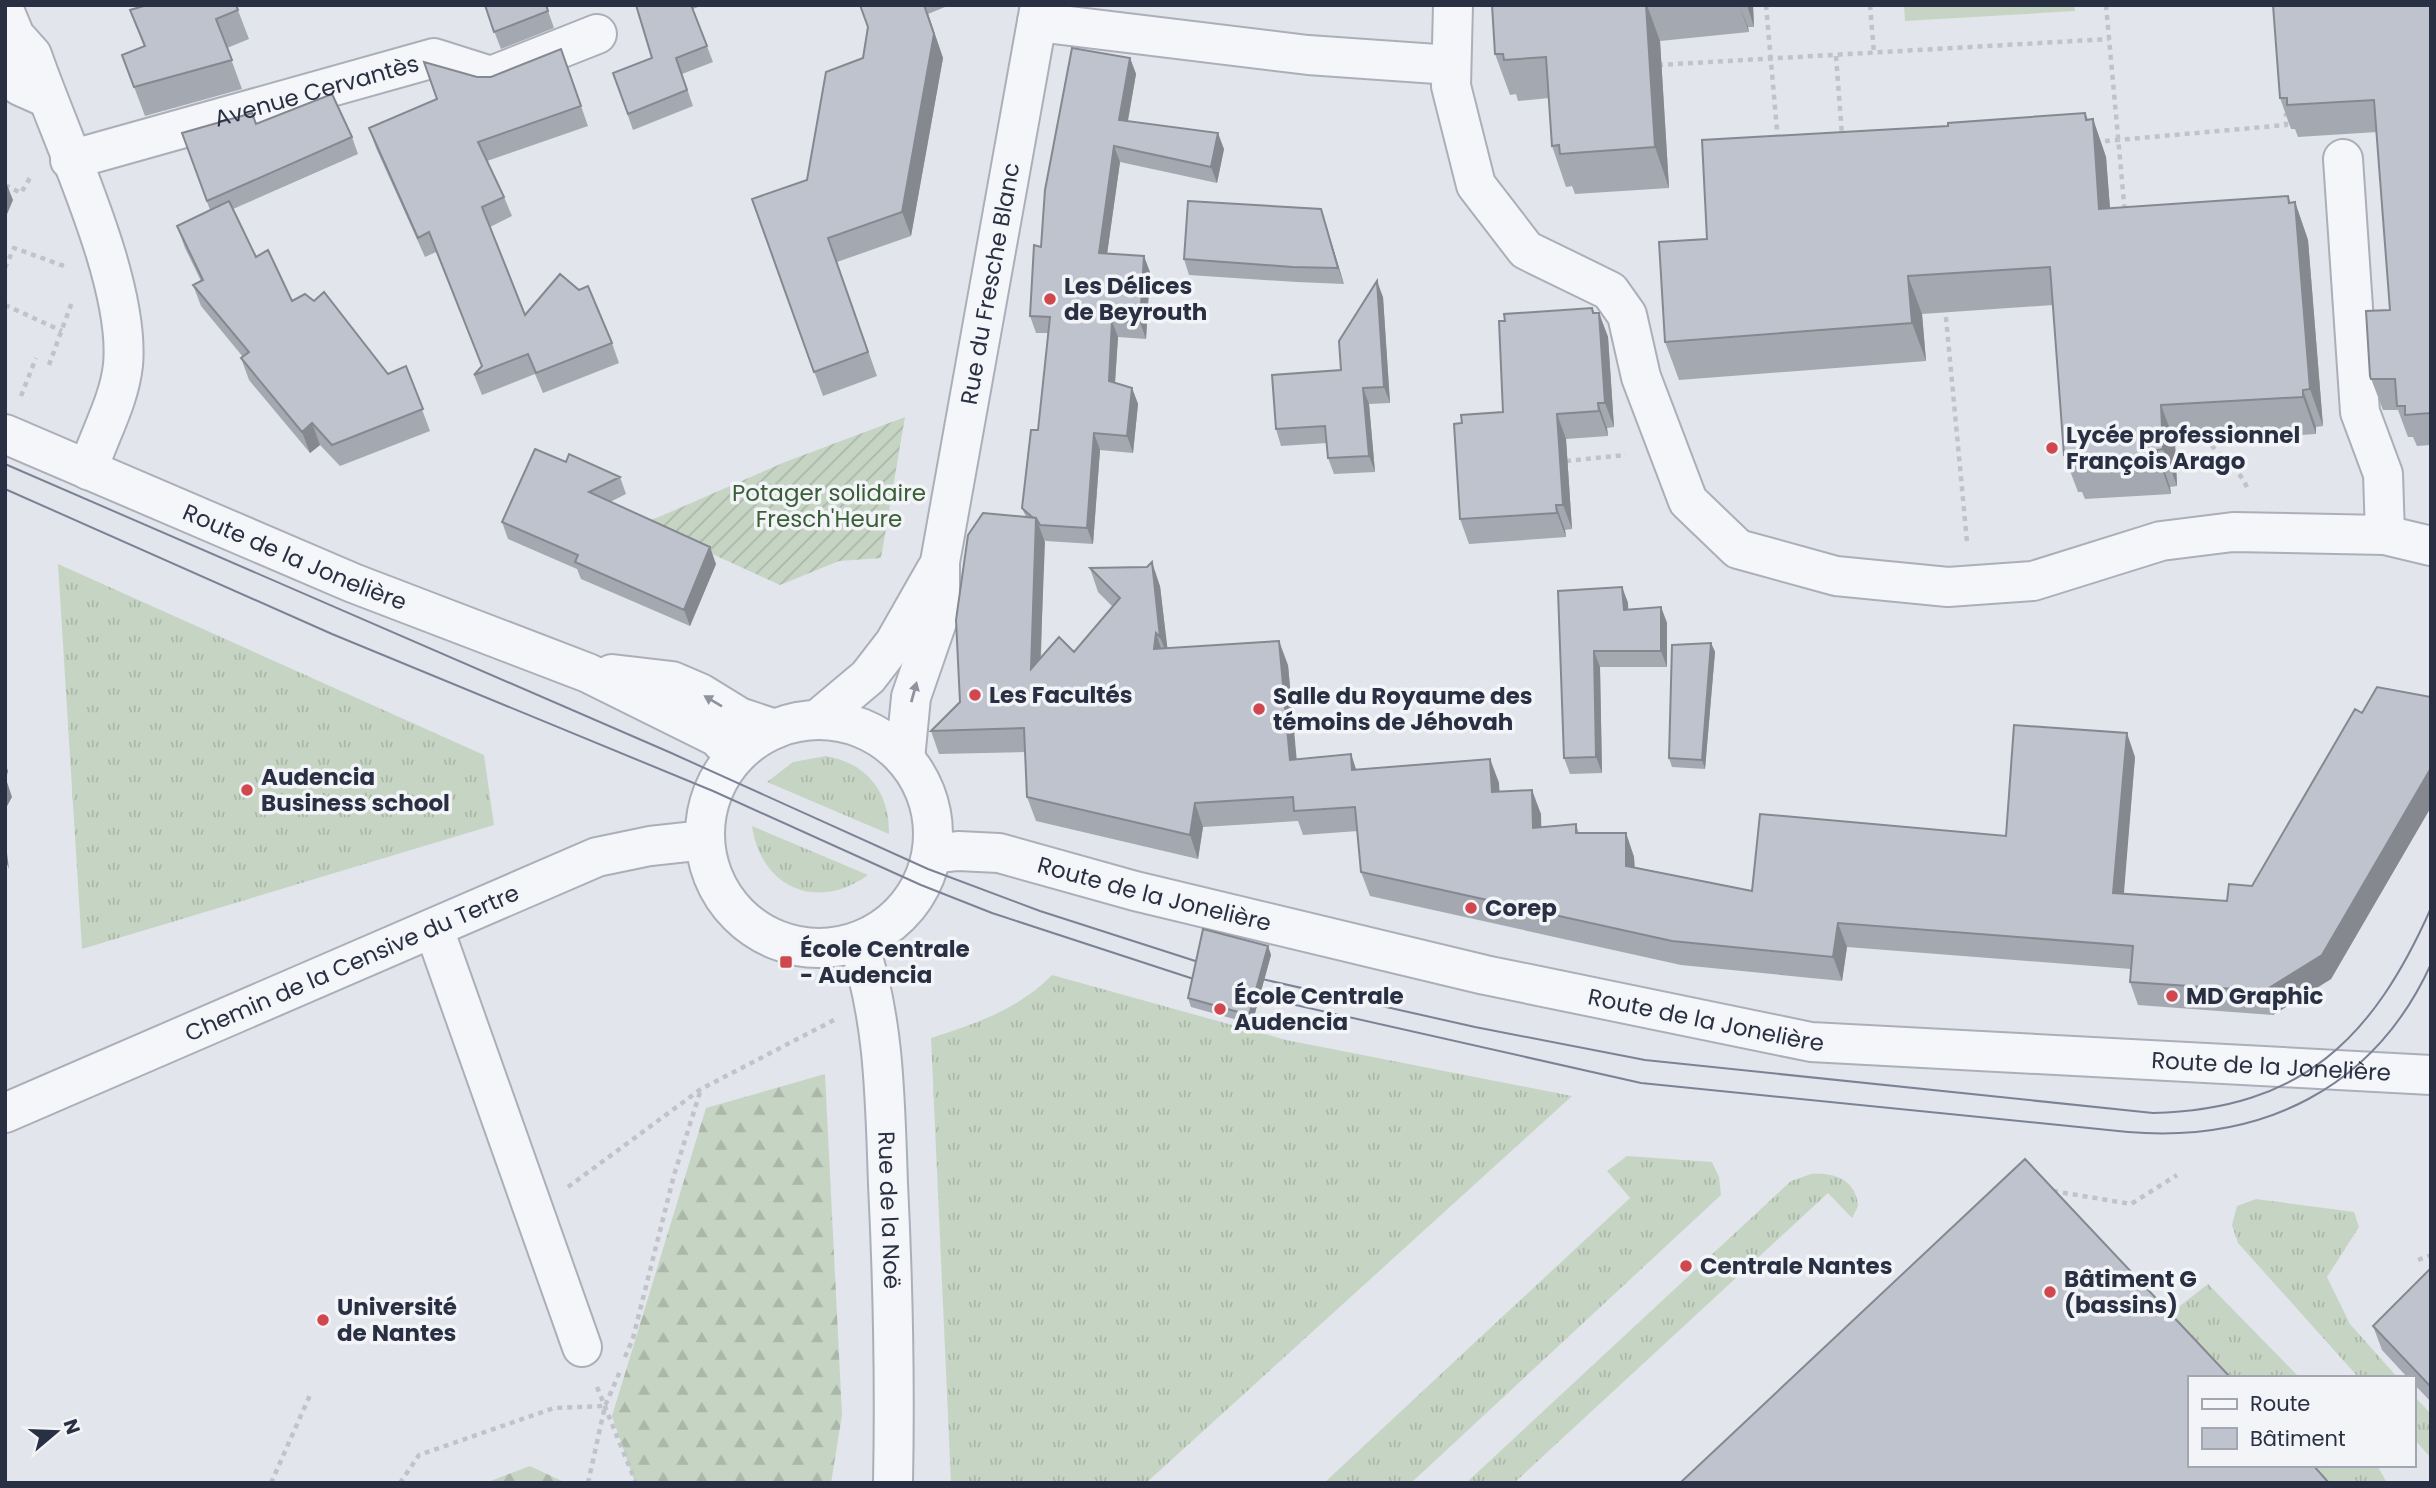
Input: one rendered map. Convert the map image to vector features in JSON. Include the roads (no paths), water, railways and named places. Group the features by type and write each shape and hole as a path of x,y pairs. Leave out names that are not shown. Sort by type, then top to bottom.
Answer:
{"street":[{"path":"1452,5 1451,86 1476,185 1525,250 1610,291 1627,315 1641,377 1688,502 1738,549 1836,576 1948,587 2033,581 2161,541 2233,531 2385,535 2431,546"},
{"path":"5,12 15,36 26,51 20,86 47,98 111,275 124,334 118,394 88,470"},
{"path":"1039,14 1308,55 1451,65"},
{"name":"Rue du Fresche Blanc","path":"905,759 911,697 940,613 940,562 1039,14"},
{"name":"Avenue Cervantès","path":"70,160 434,58 491,76 597,34"},
{"path":"2343,159 2360,412 2383,474 2385,535"},
{"name":"Route de la Jonelière","path":"5,433 353,583 589,673 717,737 734,755"},
{"name":"Rue du Fresche Blanc","path":"818,719 868,677 895,642 940,562"},
{"name":"Route de la Jonelière","path":"589,673 672,681 700,693 739,717 775,729"},
{"path":"818,719 857,726 875,734 905,759 923,786 933,819 932,854 921,885 906,909 884,929 858,943 809,949 763,934 743,919 726,901 714,880 705,840 707,811 713,791 734,755 775,729 818,719"},
{"name":"Route de la Jonelière","path":"928,802 999,853"},
{"name":"Chemin de la Censive du Tertre","path":"5,1113 597,858 650,846 705,840"},
{"name":"Route de la Jonelière","path":"932,854 958,851 999,853 1135,891 1485,975 1811,1042 2431,1075"},
{"path":"434,929 582,1347"},
{"name":"Rue de la Noë","path":"858,943 876,1006 883,1070 896,1360 893,1483"}],"tram line":[{"path":"5,464 669,752 928,869 1040,911 1214,967"},
{"path":"5,489 332,634 713,791 921,885 992,913 1212,985"},
{"path":"1244,975 1475,1027 1645,1060 2153,1113 2205,1108 2251,1098 2291,1081 2326,1058 2357,1029 2384,995 2409,954 2431,908"},
{"path":"1242,993 1641,1083 2128,1132 2177,1133 2224,1128 2268,1117 2308,1099 2345,1075 2378,1045 2407,1008 2431,964"}],"place":[{"name":"Les Délices de Beyrouth","path":"1050,299"},
{"name":"Lycée professionnel François Arago","path":"2052,448"},
{"name":"Les Facultés","path":"975,695"},
{"name":"Salle du Royaume des témoins de Jéhovah","path":"1259,709"},
{"name":"Audencia Business school","path":"247,790"},
{"name":"Corep","path":"1471,908"},
{"name":"École Centrale - Audencia","path":"786,962"},
{"name":"MD Graphic","path":"2172,996"},
{"name":"École Centrale Audencia","path":"1220,1009"},
{"name":"Centrale Nantes","path":"1686,1266"},
{"name":"Bâtiment G (bassins)","path":"2050,1292"},
{"name":"Université de Nantes","path":"323,1320"}],"park label":[{"name":"Potager solidaire Fresch'Heure","path":"829,506"}]}
